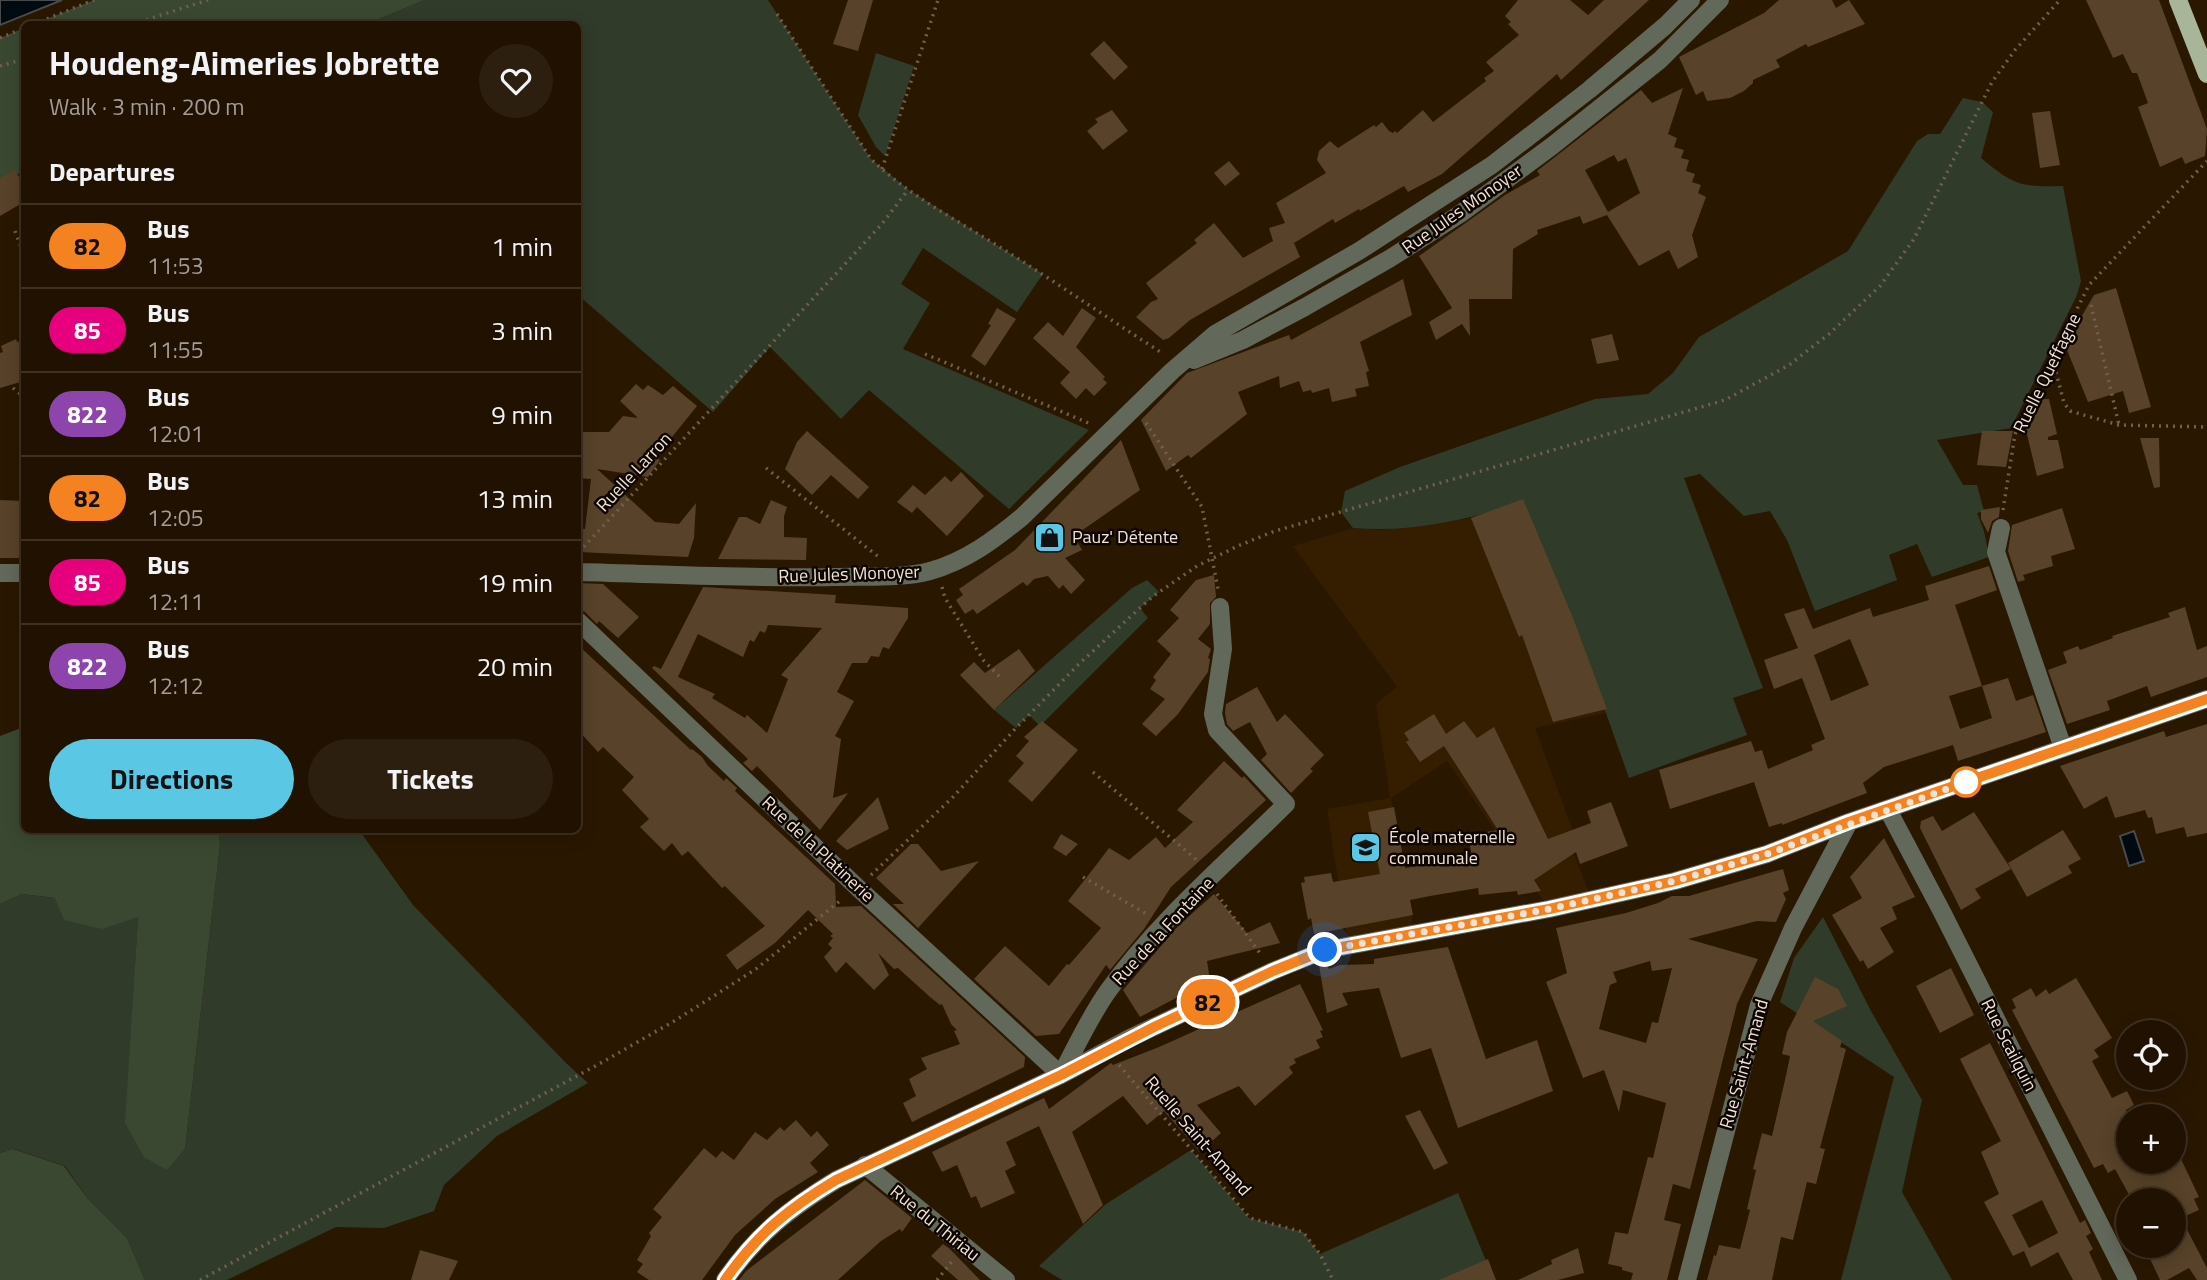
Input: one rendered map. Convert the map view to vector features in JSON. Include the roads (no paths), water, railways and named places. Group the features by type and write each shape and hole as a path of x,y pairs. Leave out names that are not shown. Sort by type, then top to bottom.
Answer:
{"main road":[{"path":"2178,0 2207,74"}],"street":[{"name":"Rue Jules Monoyer","path":"581,572 810,577 901,574 937,568 967,557 996,539 1022,517 1175,368 1215,334 1359,251 1492,165 1598,82 1665,26 1691,0"},
{"name":"Rue Jules Monoyer","path":"1175,368 1242,340 1305,307 1460,214 1660,60 1720,0"},
{"path":"2001,528 1996,552 2063,748"},
{"path":"0,573 21,573"},
{"name":"Rue de la Fontaine","path":"1061,1075 1107,992 1163,925 1215,885 1286,804 1217,730 1214,722 1223,649 1220,607"},
{"name":"Rue de la Platinerie","path":"581,624 857,887 1061,1075"},
{"path":"725,1280 770,1225 809,1196 865,1166 1061,1075 1106,1050 1273,971 1325,950 1562,906 1675,881 1767,854 1849,822 2207,699"},
{"name":"Rue Scailquin","path":"1888,810 2128,1280"},
{"name":"Rue Saint-Amand","path":"1687,1280 1759,1005 1793,929 1849,822"},
{"name":"Rue du Thiriau","path":"865,1166 1006,1280"}],"place":[{"name":"Pauz' Détente","path":"1049,537"},
{"name":"École maternelle communale","path":"1366,847"}]}
